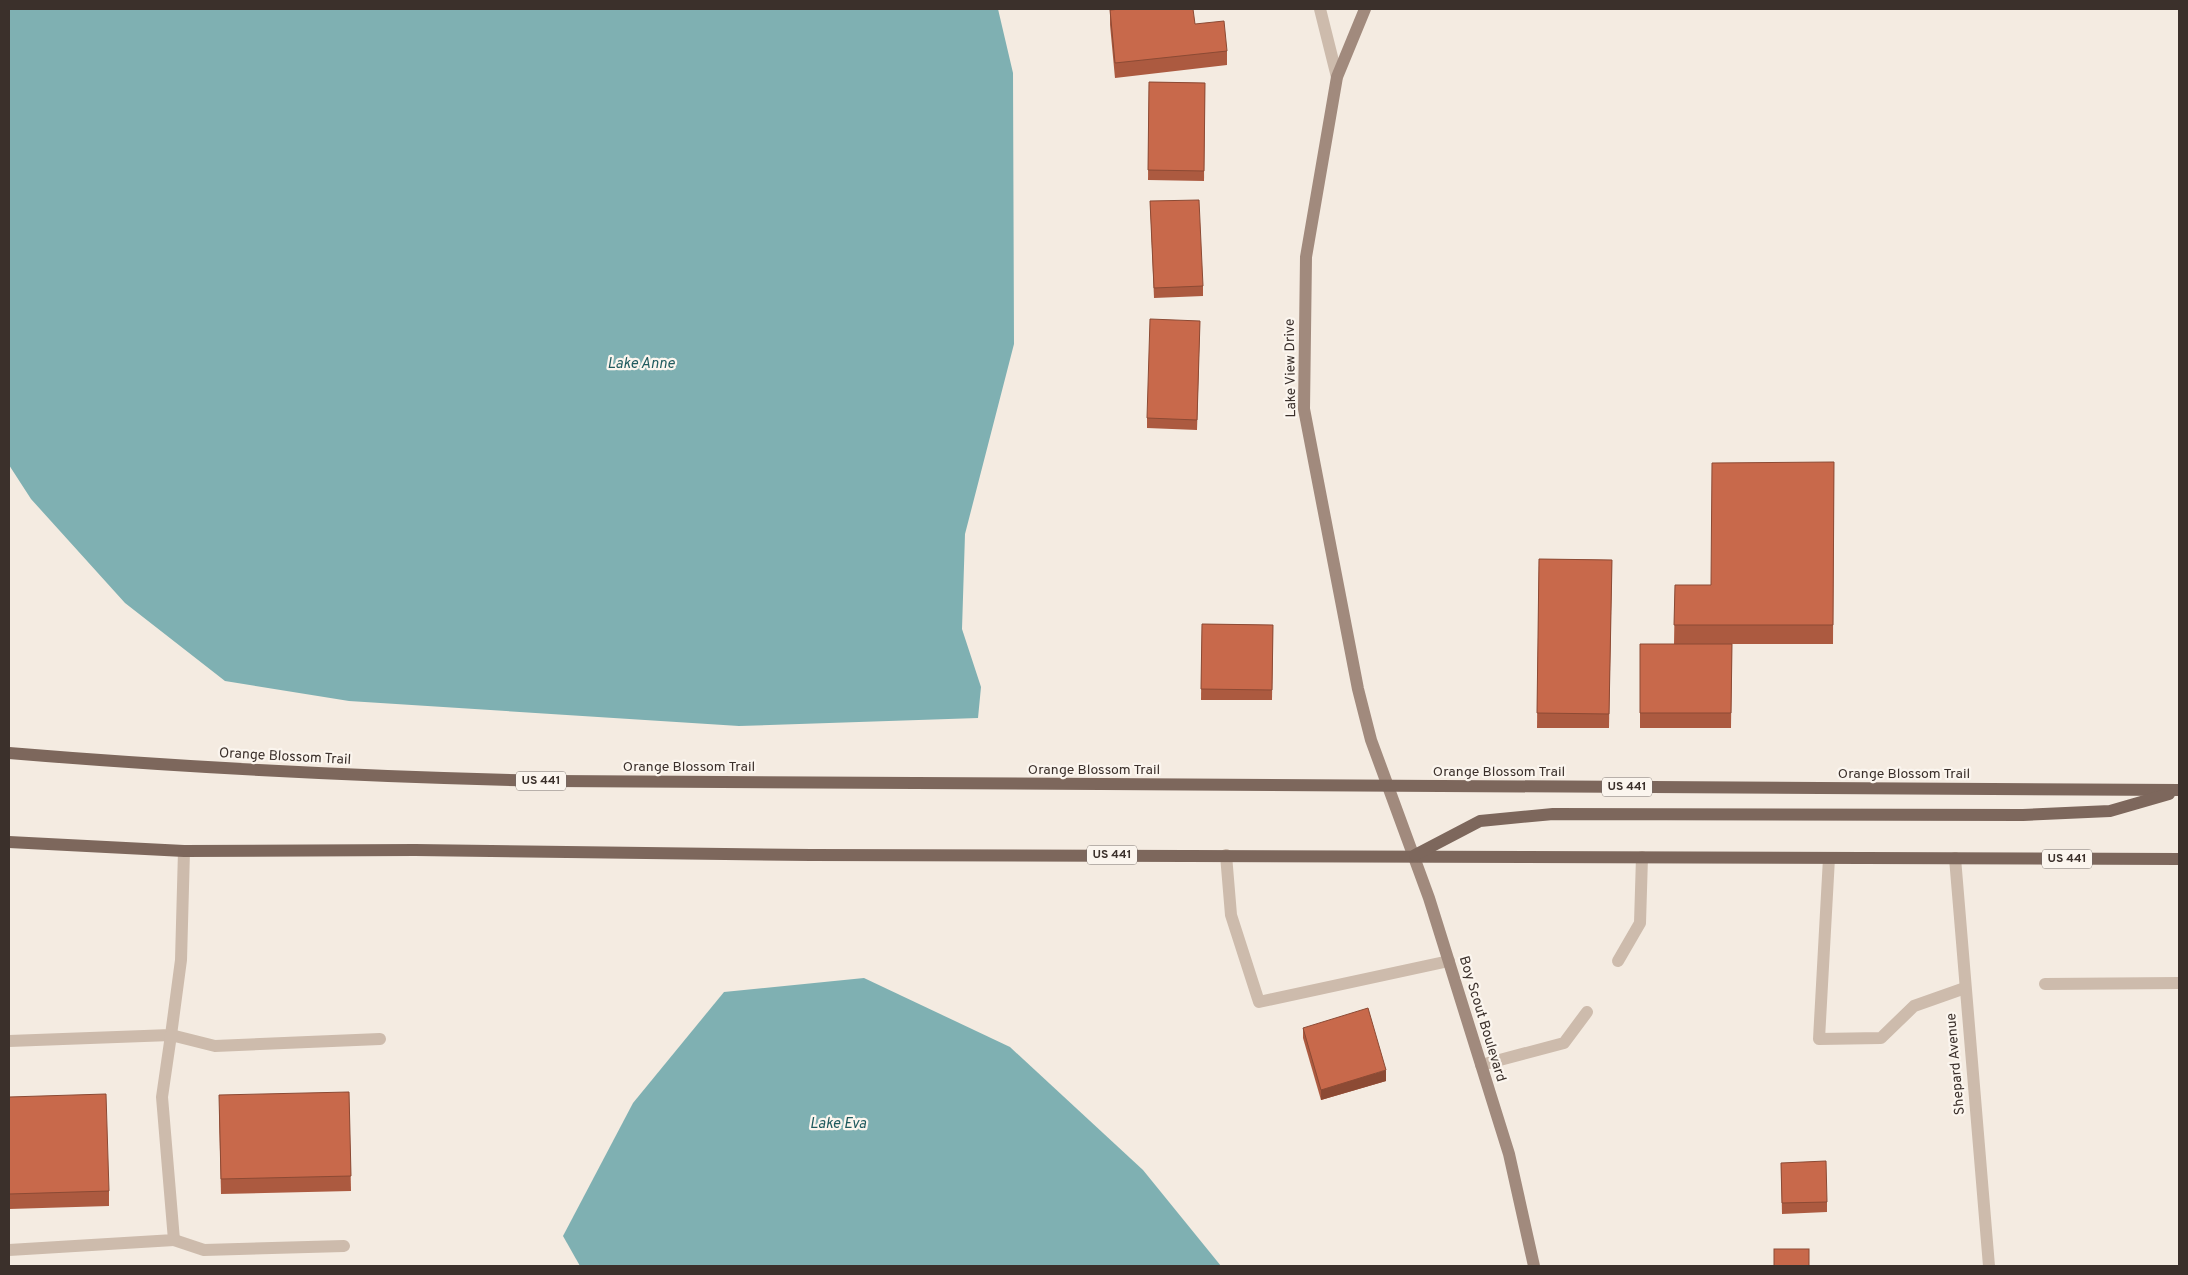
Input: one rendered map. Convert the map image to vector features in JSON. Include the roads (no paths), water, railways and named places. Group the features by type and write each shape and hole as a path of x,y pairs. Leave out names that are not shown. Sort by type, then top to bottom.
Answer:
{"main road":[{"name":"Orange Blossom Trail","path":"9,753 164,766 438,779 1045,785 2179,790"},
{"path":"1413,856 1480,821 1553,814 2023,815 2110,811 2179,790"},
{"name":"US 441","path":"9,842 184,851 415,850 811,855 2179,859"}],"street":[{"path":"1320,9 1337,77"},
{"name":"Lake View Drive","path":"1365,9 1337,77 1306,257 1304,409 1358,689 1371,740 1386,786"},
{"name":"Boy Scout Boulevard","path":"1386,786 1413,856 1449,961 1509,1154 1534,1266"},
{"path":"174,1240 162,1096 181,960 184,851"},
{"path":"1226,855 1231,915 1260,1002 1449,961"},
{"path":"1618,961 1640,923 1642,857"},
{"path":"1829,858 1820,1039 1881,1038 1914,1006 1965,988"},
{"name":"Shepard Avenue","path":"1955,858 1989,1266"},
{"path":"2045,984 2179,983"},
{"path":"1481,1065 1564,1042 1586,1012"},
{"path":"9,1041 170,1034 215,1046 380,1039"},
{"path":"9,1250 174,1240 204,1250 344,1246"}],"water":[{"name":"Lake Anne","path":"9,9 998,9 1013,73 1014,344 965,534 962,629 981,687 978,718 739,726 349,701 225,681 125,603 31,499 9,465"},
{"name":"Lake Eva","path":"864,978 1010,1047 1143,1170 1221,1266 580,1266 563,1236 633,1103 724,992"}]}
